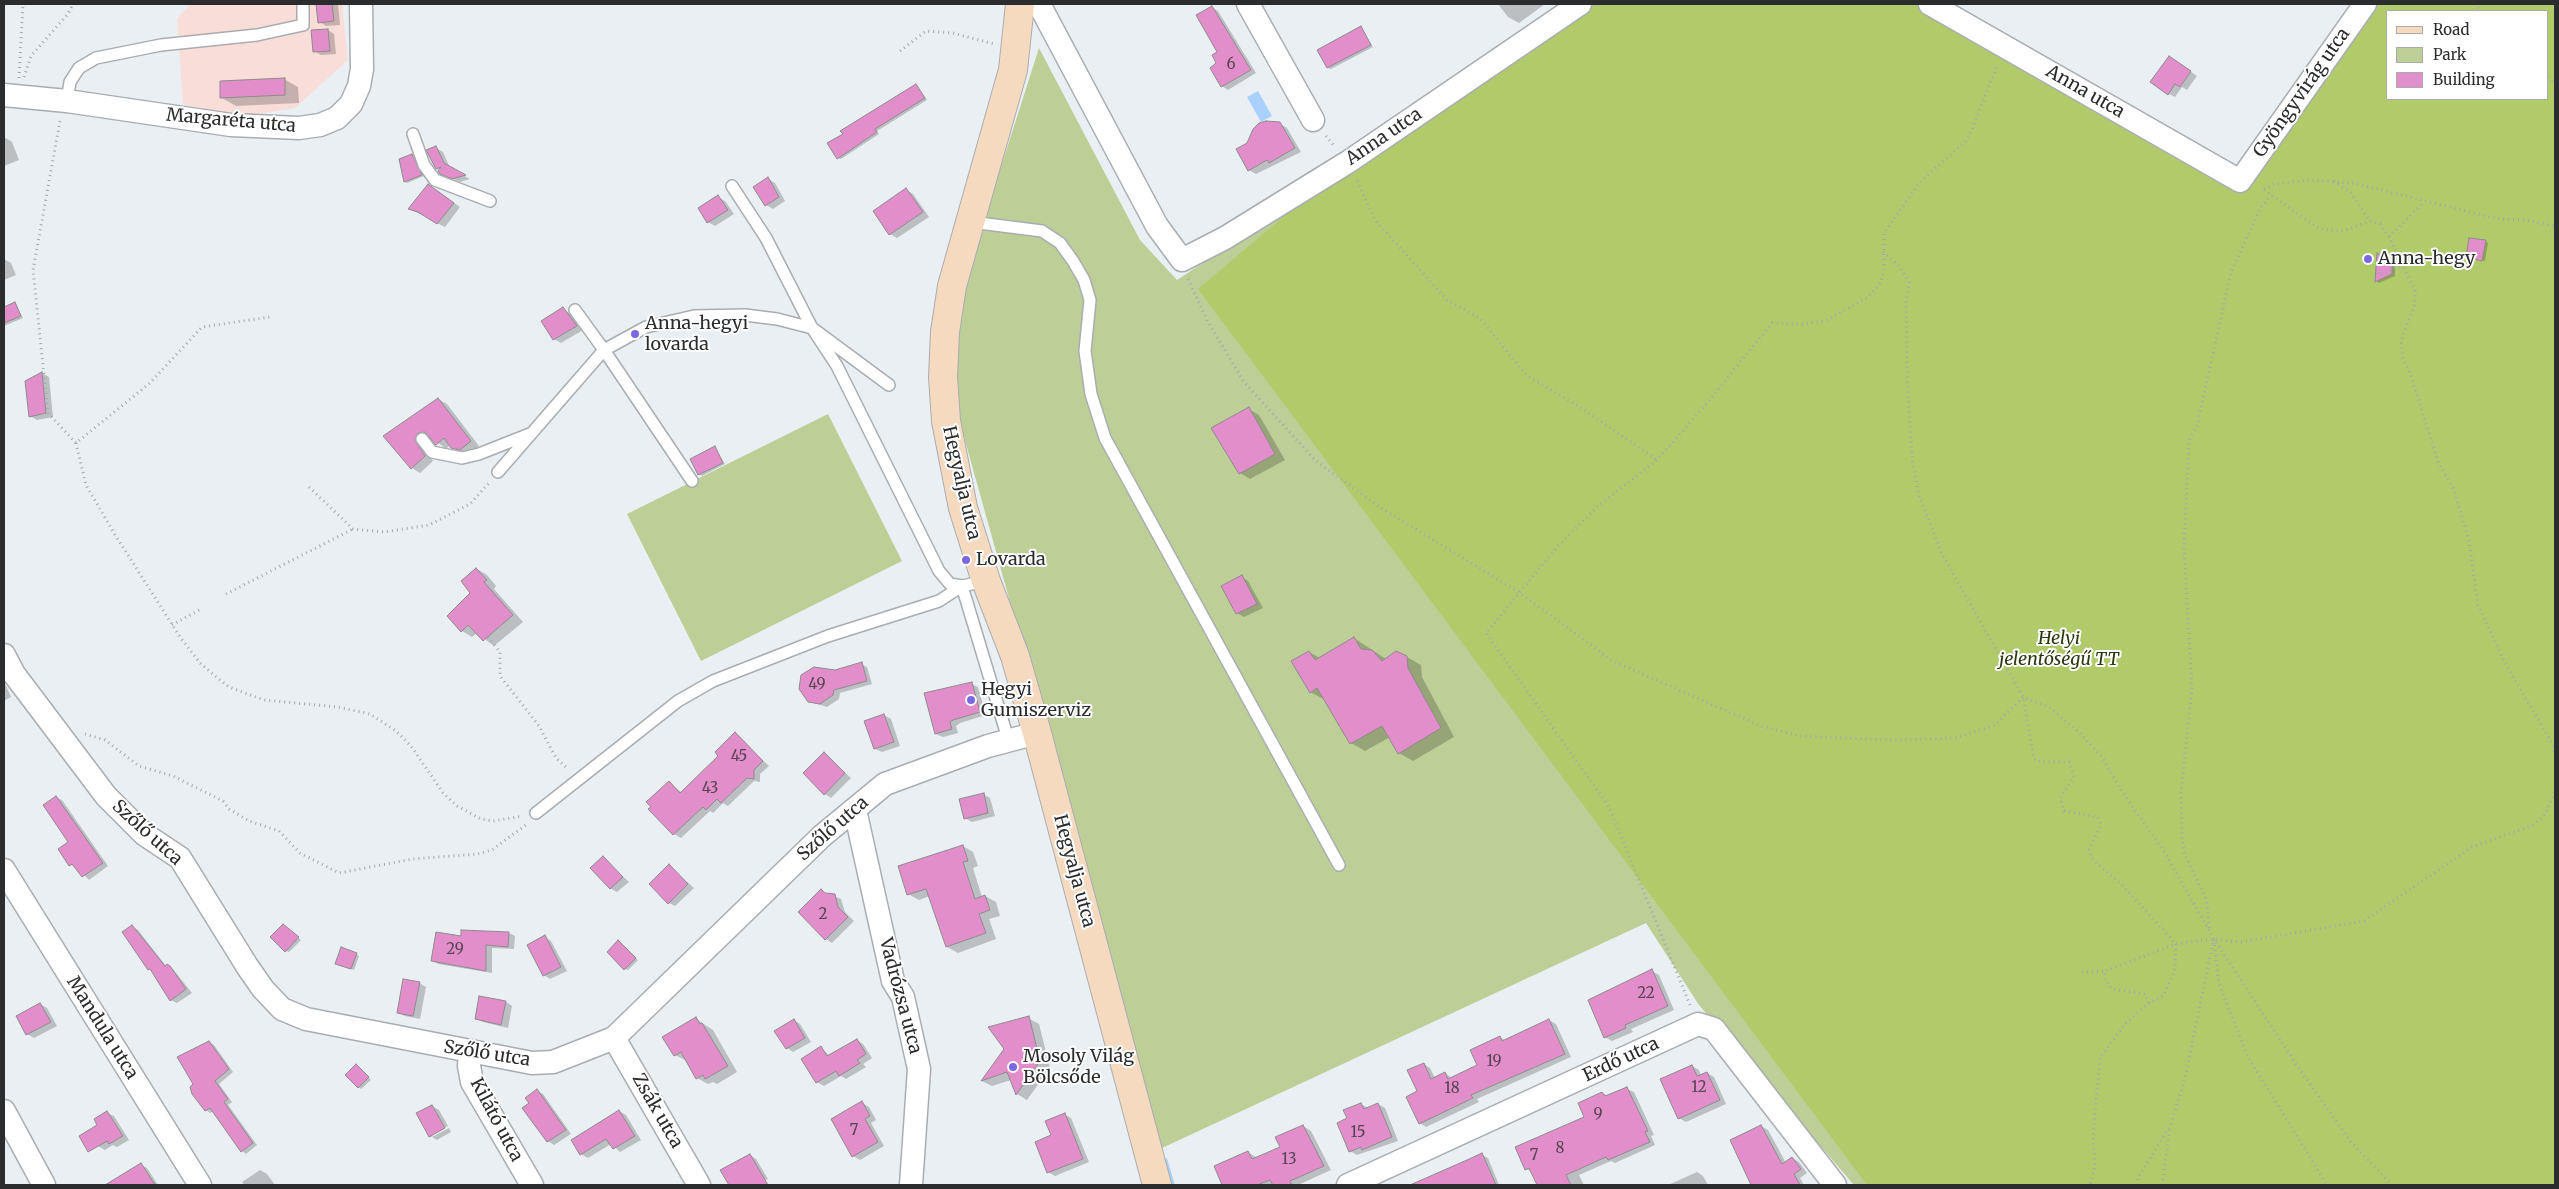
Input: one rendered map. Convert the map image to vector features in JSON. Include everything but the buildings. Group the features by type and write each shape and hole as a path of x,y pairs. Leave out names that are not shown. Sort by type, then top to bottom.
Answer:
{"street":[{"name":"Margaréta utca","path":"11,95 231,125 299,128 320,125 337,118 351,104 359,86 362,68 361,4"},
{"name":"Hegyalja utca","path":"1020,4 1017,45 1007,95 952,286 945,332 943,377 946,421 963,508 974,583 1015,656 1026,736 1157,1185"},
{"path":"1039,4 1157,226 1182,260"},
{"path":"1248,4 1313,120"},
{"name":"Anna utca","path":"1182,260 1225,238 1348,162 1580,4"},
{"name":"Anna utca","path":"1930,4 2240,182"},
{"name":"Gyöngyvirág utca","path":"2240,182 2365,4"},
{"name":"Szőlő utca","path":"4,655 14,674 106,796 144,834 180,858 253,974 282,1009 306,1019 532,1063 553,1062 614,1038 822,836 885,784 988,746 1026,736"},
{"name":"Vadrózsa utca","path":"855,810 893,981 903,997 919,1069 911,1185"},
{"name":"Mandula utca","path":"4,870 200,1185"},
{"path":"1698,1024 1714,1029 1835,1185"},
{"name":"Erdő utca","path":"1348,1185 1698,1024"},
{"name":"Zsák utca","path":"614,1038 699,1185"},
{"name":"Kilátó utca","path":"470,1052 469,1066 472,1082 532,1185"},
{"path":"4,1111 44,1185"}],"lane":[{"path":"64,101 70,82 78,68 96,58 152,46 257,35 303,25 303,4"},
{"path":"413,134 424,165 435,180 490,201"},
{"path":"732,186 766,238 812,328 837,366 940,572 950,584 974,583"},
{"path":"971,222 1042,231 1060,243 1084,280 1090,300 1085,351 1091,394 1105,438 1339,865"},
{"path":"575,310 692,481"},
{"path":"498,472 604,350 646,327 694,316 745,315 776,319 812,328 888,385"},
{"path":"422,439 432,452 462,458 479,454 534,432"},
{"path":"536,813 588,774 678,701 713,681 828,636 939,601 974,583"}],"path":[{"path":"11,95 23,4"},
{"path":"11,95 31,56 68,14 73,4"},
{"path":"900,51 926,31 953,34 989,44 1017,45"},
{"path":"1698,1024 1609,807 1486,633 1559,545 1597,507 1657,460 1707,403 1772,323 1802,324 1825,321 1867,298 1881,283 1884,268 1882,252 1884,233 1920,182 1968,138 2004,47"},
{"path":"64,101 33,270 48,413 76,443 86,486 172,625 200,664 229,688 264,700 354,710 385,722 411,746 443,793 457,806 481,819 506,820 536,813"},
{"path":"1313,120 1348,162 1375,220 1447,300 1480,318 1526,375 1583,409 1657,460"},
{"path":"2555,226 2525,220 2498,219 2354,183 2310,180 2274,184 2264,190 2320,229 2343,231 2370,221 2380,224 2389,237 2415,291 2415,304 2402,341 2402,359 2409,370 2438,462 2456,495 2469,540 2478,605 2505,663 2553,744 2555,755"},
{"path":"2334,181 2351,193 2370,221"},
{"path":"2209,931 2207,901 2185,855 2182,840 2181,792 2192,686 2184,548 2189,440 2197,426 2231,272 2261,207 2271,195"},
{"path":"2389,237 2424,202"},
{"path":"1882,252 1899,266 1909,282 1906,302 1909,437 1919,495 1942,554 2023,697 2034,759 2042,762 2069,762 2074,777 2060,798 2064,811 2098,817 2101,825 2089,850 2093,860 2122,885 2176,944 2175,968 2164,994 2149,1003 2126,1023 2100,1057 2092,1136 2095,1166 2090,1185"},
{"path":"2391,265 2379,257 2378,276 2402,266"},
{"path":"1182,260 1187,277 1207,320 1244,382 1315,460 1381,508 1520,593 1612,660 1760,726 1800,736 1894,740 1954,738 1995,725 2023,697"},
{"path":"76,443 150,384 202,327 270,317"},
{"path":"226,594 353,529 384,532 429,526 470,504 498,472"},
{"path":"309,487 353,529"},
{"path":"172,625 201,609"},
{"path":"488,637 500,652 500,676 539,726 556,758 573,774 588,774"},
{"path":"2023,697 2049,707 2080,733 2102,757 2121,790 2165,853 2214,939 2350,1142 2392,1185"},
{"path":"57,731 67,738 91,734 105,740 138,766 173,776 223,801 229,809 249,822 279,831 300,853 339,873 413,859 465,855 492,850 510,838 536,813"},
{"path":"2553,744 2555,740"},
{"path":"2082,972 2105,972 2176,944 2214,939 2242,942 2364,921 2472,847 2533,825 2544,816 2555,792"},
{"path":"2162,1185 2171,1124 2185,1078 2214,939"},
{"path":"2214,939 2219,984 2248,1057 2327,1185"},
{"path":"2105,972 2105,980 2112,989 2145,994 2149,1003"},
{"path":"2137,1185 2138,1178 2171,1124"}],"shaded area":[{"path":"190,4 342,4 348,60 295,108 238,117 183,104 177,19"}],"green space":[{"name":"Helyi jelentőségű TT","path":"1580,4 1930,4 2240,181 2365,4 2555,4 2555,1185 1867,1185 1198,289 1348,162"},
{"name":"Helyi jelentőségű TT","path":"1595,4 2238,186 2367,4 2555,4 2555,1185 1854,1185 1699,1005 1646,923 1162,1148 951,390 964,296 983,223 1039,48 1140,240 1177,280"},
{"path":"828,414 902,561 701,661 627,514"}],"water":[{"path":"1258,91 1272,116 1261,122 1247,97"}],"waterway":[{"path":"1165,1161 1172,1185"}],"place":[{"name":"Anna-hegy","path":"2368,259"},
{"name":"Anna-hegyi lovarda","path":"635,334"},
{"name":"Lovarda","path":"966,560"},
{"name":"Hegyi Gumiszerviz","path":"971,700"},
{"name":"Mosoly Világ Bölcsőde","path":"1013,1067"}]}
